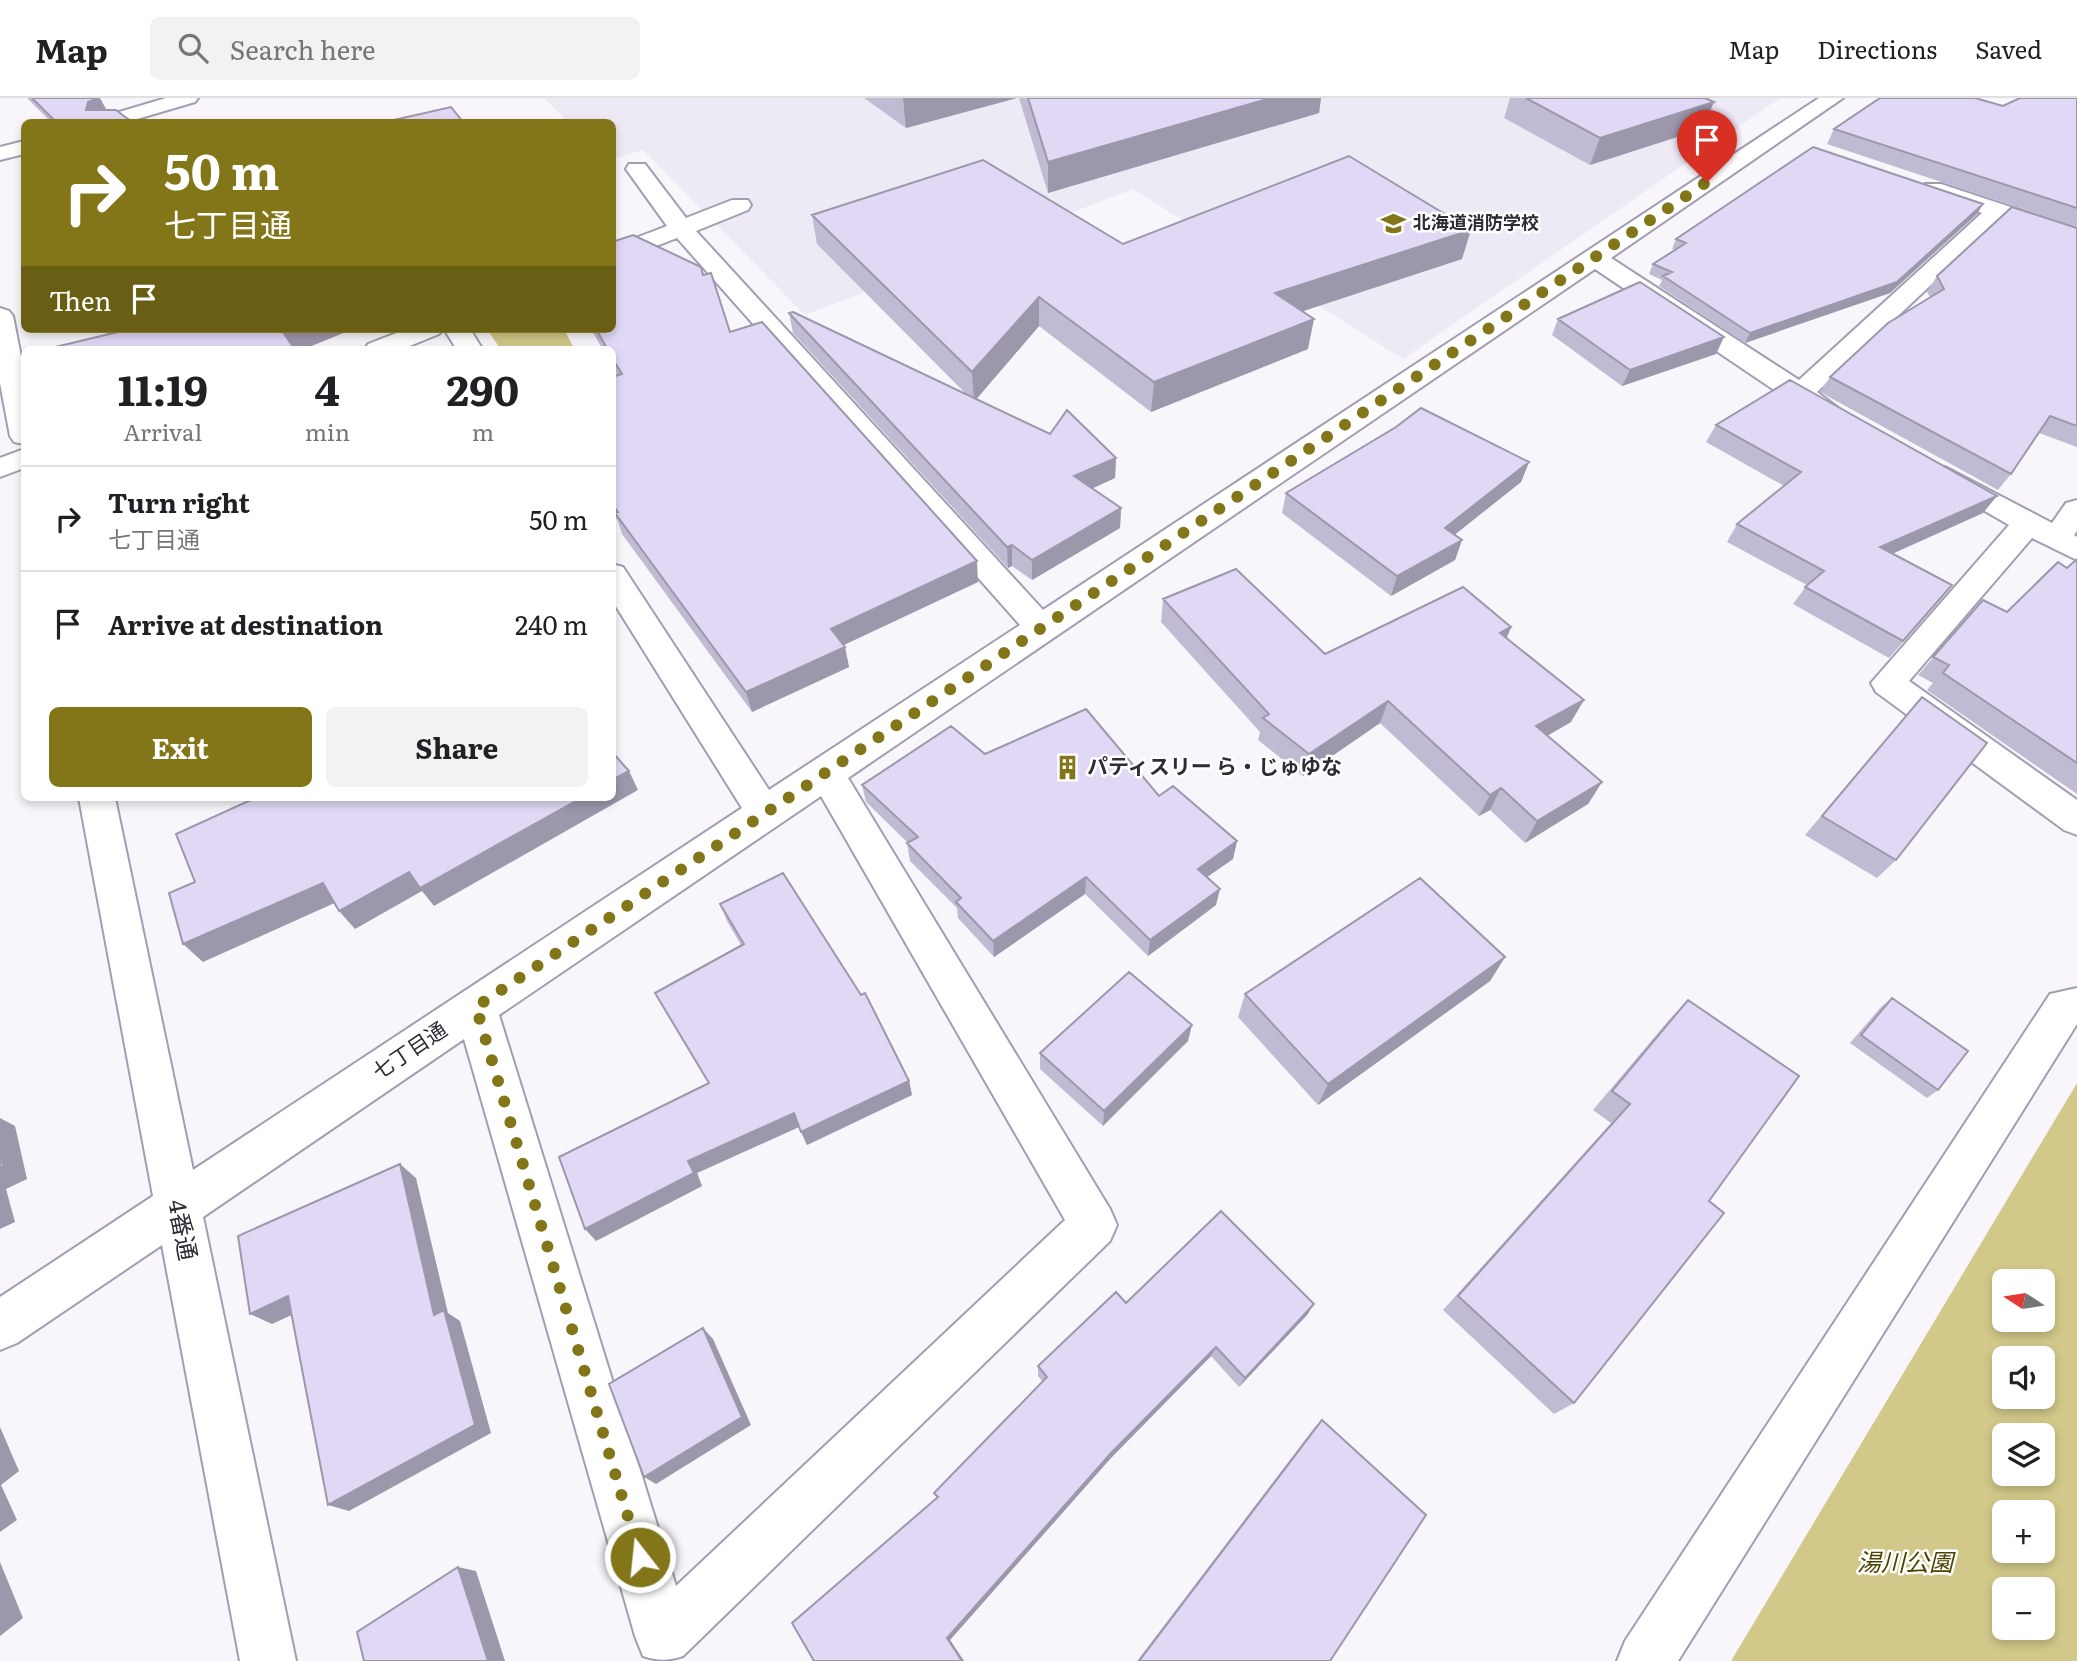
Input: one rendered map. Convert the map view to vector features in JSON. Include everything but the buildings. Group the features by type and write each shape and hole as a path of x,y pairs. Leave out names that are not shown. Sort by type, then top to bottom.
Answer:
{"street":[{"path":"116,119 188,98"},
{"name":"七丁目通","path":"0,1326 1594,258 1788,141 1833,98"},
{"path":"0,154 21,148"},
{"path":"637,169 681,228 1041,628"},
{"path":"1906,180 2077,237"},
{"path":"616,254 740,205"},
{"path":"1799,394 1997,211"},
{"path":"1594,258 1799,394 1847,421"},
{"path":"0,316 21,421"},
{"path":"387,346 420,333"},
{"path":"0,468 21,459"},
{"path":"1920,462 2054,537"},
{"path":"2077,510 2054,537 1888,683 2077,820"},
{"path":"616,580 764,813"},
{"path":"476,1007 663,1636 1094,1225 826,772"},
{"name":"4番通","path":"98,801 268,1661"},
{"path":"1645,1661 2065,1007 2077,1006"}],"shaded area":[{"name":"北海道消防学校","path":"544,98 1780,98 1403,359 1133,189 805,315 643,150 616,158 616,119 565,119"}],"green space":[{"path":"490,333 566,333 573,346 498,346"},
{"name":"湯川公園","path":"2077,1083 2077,1661 1731,1661"}],"place":[{"name":"北海道消防学校","path":"1393,223"},
{"name":"パティスリー ら・じゅゆな","path":"1067,767"}],"route":[{"path":"640,1557 476,1007 1707,182"}]}
